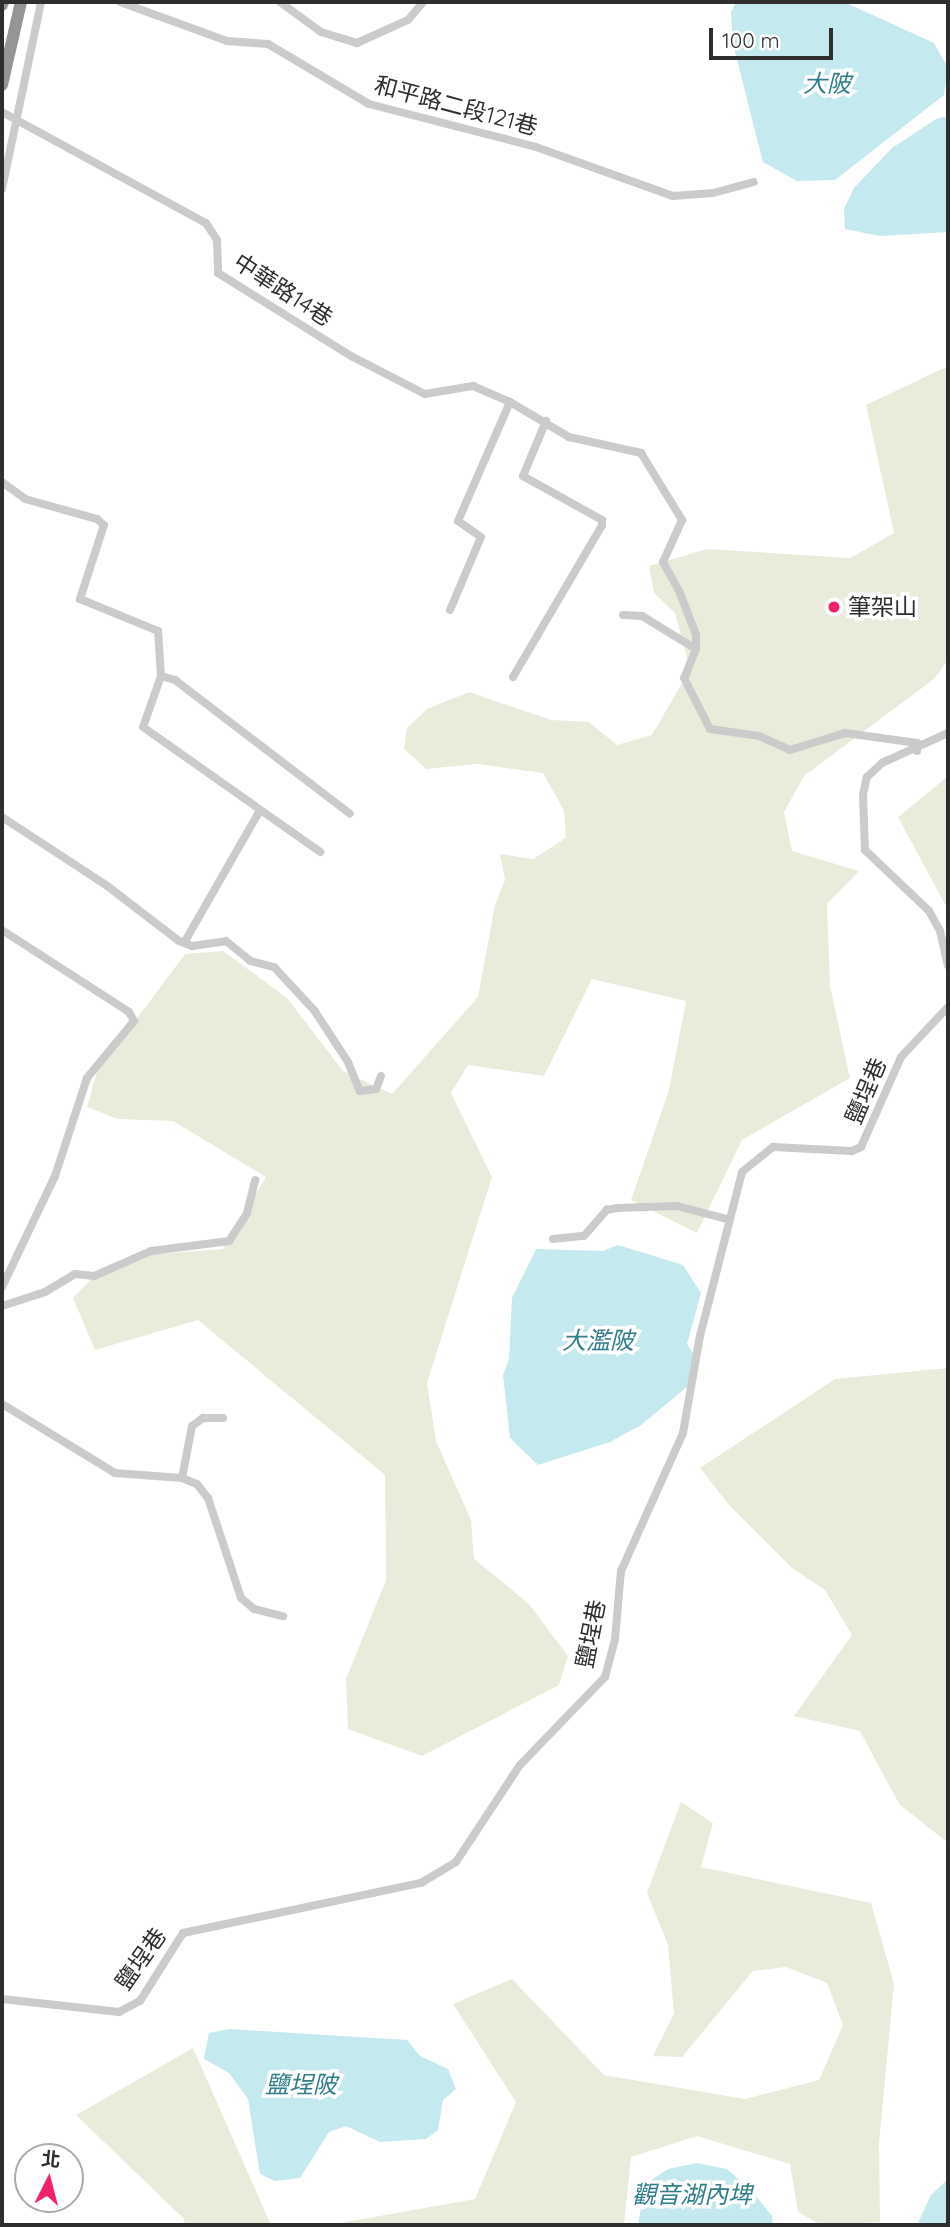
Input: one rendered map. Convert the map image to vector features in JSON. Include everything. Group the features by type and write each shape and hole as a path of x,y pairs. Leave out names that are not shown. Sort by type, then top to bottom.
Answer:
{"highway":[{"path":"2,85 21,2"}],"street":[{"path":"2,189 41,2"},
{"name":"和平路二段121巷","path":"120,2 227,41 268,44 369,104 536,147 673,195 713,194 754,182"},
{"path":"280,2 321,32 357,43 408,20 424,2"},
{"name":"中華路14巷","path":"2,112 206,223 217,240 218,272 351,356 425,394 472,386 547,421 569,437 634,451 649,463 660,490 682,520 663,562 689,616 695,649 684,678 710,729 759,736 790,750 845,733 917,743 917,751"},
{"path":"450,610 481,537 458,521 510,402"},
{"path":"513,677 602,525 601,520 523,476 547,421"},
{"path":"2,482 25,499 101,522 104,531 92,551 79,599 158,631 161,676 143,727 196,761 259,812 320,852"},
{"path":"623,615 642,616 695,649"},
{"path":"161,676 175,680 350,814"},
{"path":"948,733 917,751 882,763 867,777 863,794 864,844 875,862 929,912 940,931 948,965"},
{"path":"184,943 259,812"},
{"path":"2,817 106,885 184,943 226,942 251,961 274,967 314,1010 348,1062 360,1091 376,1089 381,1076"},
{"path":"2,930 129,1012 134,1021 87,1078 55,1176 2,1287"},
{"name":"鹽埕巷","path":"2,1999 119,2012 141,2001 183,1933 421,1883 456,1862 520,1766 605,1677 615,1639 621,1571 683,1433 727,1219 742,1172 762,1152 786,1145 828,1151 861,1147 901,1057 948,1007"},
{"path":"2,1306 45,1292 75,1274 94,1276 151,1251 229,1241 247,1213 256,1180"},
{"path":"552,1239 584,1236 607,1210 617,1208 677,1206 727,1219"},
{"path":"2,1404 115,1474 182,1478 204,1490 241,1598 254,1609 283,1616"},
{"path":"182,1478 192,1426 203,1418 223,1418"}],"green space":[{"path":"948,366 948,660 934,679 804,776 784,812 792,851 859,871 827,904 830,986 850,1078 742,1140 697,1233 631,1200 669,1090 686,1001 592,979 544,1076 468,1065 451,1093 492,1177 427,1383 436,1441 471,1520 474,1559 529,1604 568,1656 559,1685 422,1756 348,1729 346,1679 386,1580 385,1475 198,1320 95,1350 73,1298 95,1275 131,1256 223,1249 266,1177 173,1121 117,1119 87,1107 97,1072 185,954 223,951 287,998 343,1071 392,1094 478,997 495,905 505,880 500,854 533,859 566,838 564,811 543,773 478,764 426,769 404,749 407,728 427,709 469,692 551,720 589,722 617,745 652,735 690,669 675,613 654,593 649,566 707,549 850,558 894,533 866,405"},
{"path":"948,776 948,910 898,817"},
{"path":"948,1368 948,1843 899,1804 860,1731 794,1716 852,1635 825,1590 792,1568 729,1505 700,1468 835,1379"},
{"path":"681,1802 713,1823 701,1867 871,1903 894,1984 879,2143 880,2222 821,2225 798,2212 790,2164 697,2136 631,2157 624,2225 329,2225 475,2199 516,2102 453,2004 512,1979 604,2075 745,2099 819,2080 843,2025 827,1983 786,1967 753,1971 682,2057 653,2056 674,2013 668,1945 647,1893"},
{"path":"193,2048 271,2225 185,2225 184,2219 76,2115"}],"water":[{"name":"大陂","path":"736,2 844,2 934,43 948,68 944,95 835,180 797,181 763,162 733,44 731,12"},
{"name":"大陂","path":"948,116 948,232 880,236 845,229 844,209 854,188 892,148 936,119"},
{"name":"大濫陂","path":"618,1245 683,1265 701,1293 687,1344 694,1355 688,1386 641,1425 610,1442 538,1465 510,1438 503,1375 509,1359 512,1298 536,1249 603,1251"},
{"name":"鹽埕陂","path":"229,2029 407,2040 420,2056 448,2069 456,2089 443,2100 438,2130 426,2139 380,2142 346,2126 329,2132 300,2178 275,2181 260,2174 248,2099 229,2073 204,2059 209,2033"},
{"name":"觀音湖內埤","path":"697,2163 727,2169 752,2191 772,2216 773,2225 638,2225 645,2184 668,2169"},
{"path":"948,2179 948,2225 917,2225 931,2195"}],"place":[{"name":"筆架山","path":"834,607"}]}
